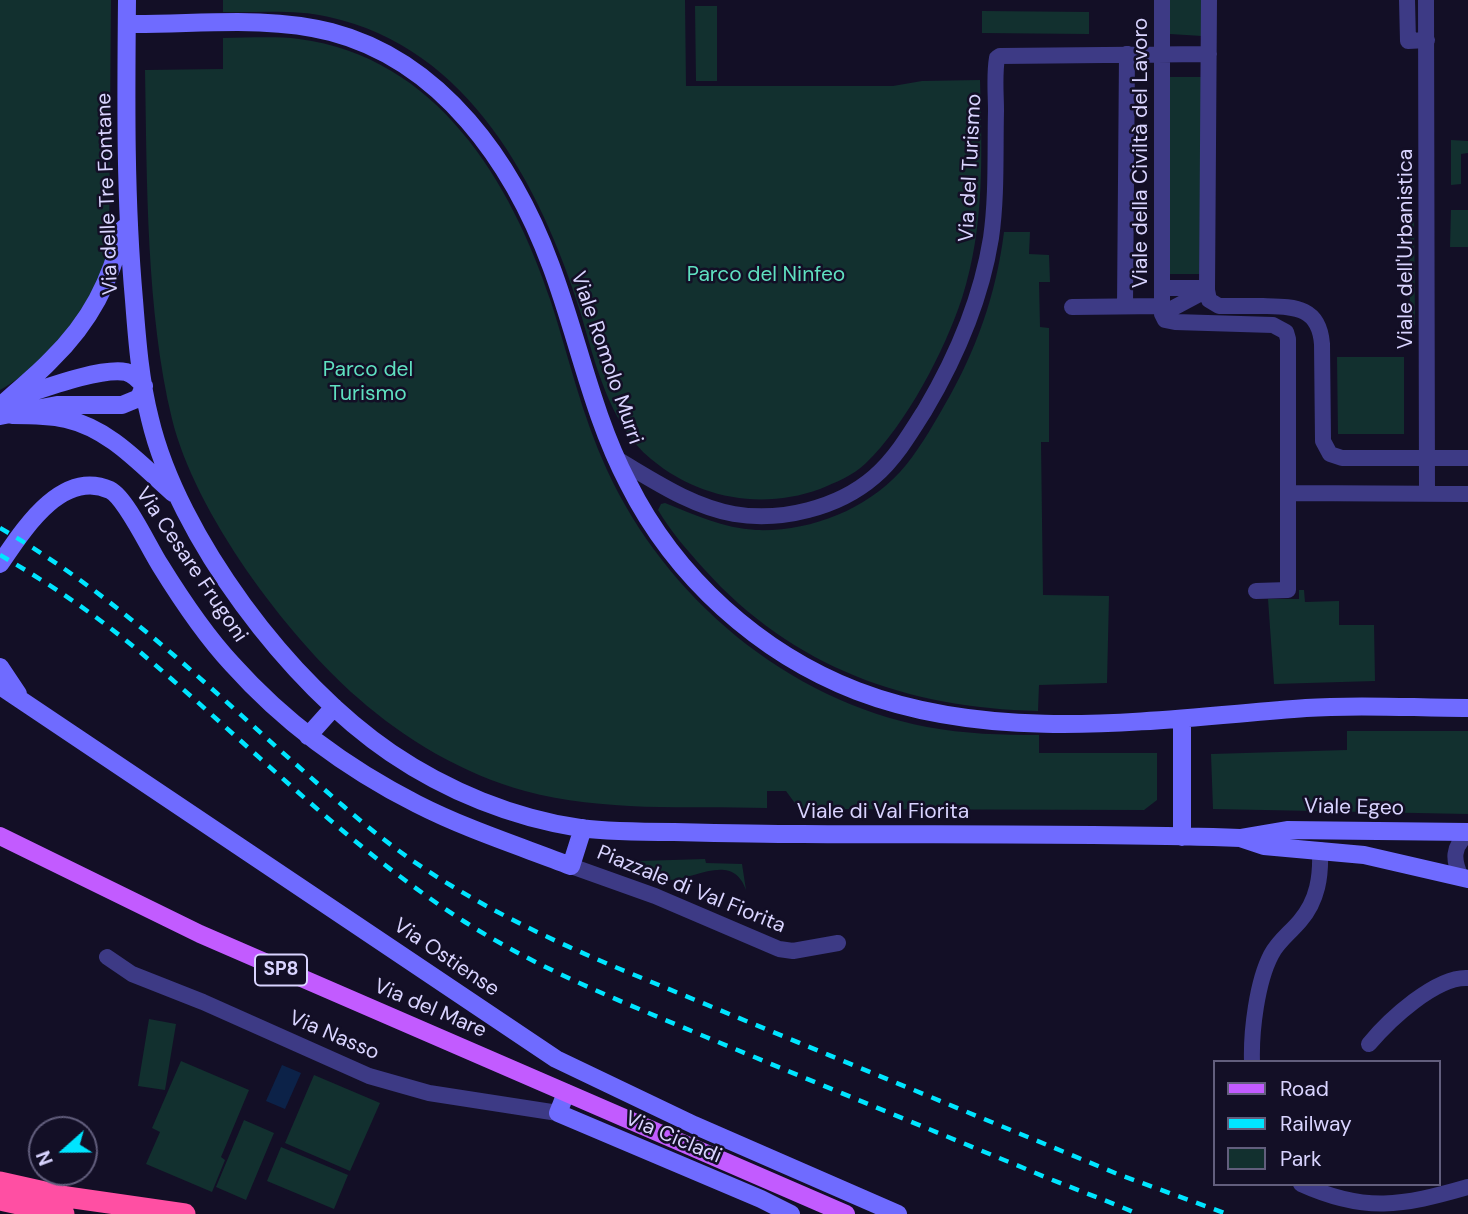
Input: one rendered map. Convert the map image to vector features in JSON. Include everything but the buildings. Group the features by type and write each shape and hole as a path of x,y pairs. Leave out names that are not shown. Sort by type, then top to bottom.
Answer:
{"highway":[{"path":"0,1182 67,1197 185,1214"},
{"path":"0,1200 64,1214"}],"main road":[{"name":"Via delle Tre Fontane","path":"127,0 128,215 134,305 144,386"},
{"name":"Viale Romolo Murri","path":"127,24 301,26 333,33 363,43 414,70 441,93 466,119 502,167 521,198 537,231 565,307 600,420 615,458 649,522 683,566 730,614 786,656 836,682 907,707 974,720 1038,722 1182,719 1311,708 1468,708"},
{"path":"5,409 53,359 93,308 110,276 128,215"},
{"path":"107,373 128,373 144,386 139,398 128,404 5,409 107,373"},
{"name":"Viale di Val Fiorita","path":"144,386 154,435 178,498 206,550 245,606 282,652 334,707 389,752 446,786 509,811 583,828 750,834 1182,837"},
{"path":"5,409 65,419 98,432 121,446 178,498"},
{"name":"Via Cesare Frugoni","path":"0,564 31,521 56,499 83,488 102,488 113,492 125,505 181,597 222,652 271,704 308,736 375,781 416,804 570,866"},
{"path":"0,667 21,700"},
{"name":"Via Ostiense","path":"0,686 556,1059 694,1125 898,1214"},
{"path":"308,736 334,707"},
{"path":"1182,719 1182,837"},
{"path":"570,866 583,828"},
{"name":"Viale Egeo","path":"1182,837 1240,838 1287,830 1468,833"},
{"name":"Via del Mare","path":"0,836 200,934 846,1214"},
{"name":"Viale Egeo","path":"1240,838 1264,846 1364,855 1465,878"},
{"path":"558,1113 566,1093"},
{"name":"Via Cicladi","path":"558,1113 791,1214"}],"street":[{"name":"Viale della Civiltà del Lavoro","path":"1162,0 1162,310"},
{"path":"1209,0 1209,300 1216,306 1290,307 1305,312 1316,320 1322,344 1323,441 1328,452 1337,457 1468,458"},
{"path":"1407,0 1408,41 1427,40"},
{"name":"Viale dell'Urbanistica","path":"1426,0 1427,494"},
{"name":"Viale della Civiltà del Lavoro","path":"1125,306 1127,54"},
{"path":"1127,54 1209,54"},
{"name":"Via del Turismo","path":"615,458 679,496 704,506 730,513 769,517 802,511 839,499 868,482 895,454 917,423 951,362 969,323 980,287 994,211 996,61 1000,56 1127,54"},
{"path":"1162,288 1207,289"},
{"path":"1072,307 1125,306 1162,310 1207,289"},
{"path":"1162,310 1165,320 1171,322 1268,324 1286,332 1288,590 1256,591"},
{"path":"893,475 895,454"},
{"path":"1289,493 1468,494"},
{"name":"Viale Egeo","path":"1465,878 1455,861 1455,851 1468,833"},
{"path":"1252,1060 1254,1024 1265,972 1274,950 1300,921 1313,900 1320,878 1320,850"},
{"name":"Piazzale di Val Fiorita","path":"570,866 655,896 779,949 793,951 838,943"},
{"name":"Via Nasso","path":"107,957 132,974 203,1002 369,1076 429,1093 558,1113"},
{"path":"1369,1044 1395,1018 1435,988 1452,979 1468,978"},
{"path":"1306,1186 1342,1201 1377,1205 1405,1202 1468,1187"}],"green space":[{"path":"0,0 111,0 109,250 95,289 75,325 40,361 0,390"},
{"name":"Parco del Ninfeo","path":"223,0 685,0 686,86 893,86 922,81 980,80 981,162 975,244 955,318 923,386 881,447 861,468 820,489 776,499 732,497 710,492 670,473 637,445 614,410 598,371 564,264 544,217 520,171 492,129 460,91 422,58 378,33 316,15 289,12 223,12"},
{"path":"1170,0 1203,0 1202,36 1170,34"},
{"path":"695,6 717,6 717,81 696,81"},
{"path":"982,11 1089,12 1089,34 982,33"},
{"name":"Parco del Turismo","path":"223,38 299,39 348,51 391,71 429,98 462,132 490,170 514,212 534,257 551,302 590,429 607,470 632,517 662,560 697,600 737,636 780,668 826,693 875,713 927,727 955,731 1039,735 1039,753 1157,753 1157,800 1144,810 805,809 797,806 786,791 767,791 767,808 645,807 585,802 525,791 480,775 436,754 376,713 330,672 302,641 247,570 201,493 172,419 163,378 153,290 145,70 223,69"},
{"path":"1170,77 1203,77 1202,274 1166,274"},
{"path":"1451,140 1468,141 1468,153 1461,154 1461,184 1451,185"},
{"path":"1414,208 1415,325 1410,325 1409,209"},
{"path":"1451,210 1468,210 1468,247 1450,247"},
{"path":"1004,232 1030,232 1029,254 1049,255 1050,282 1039,282 1040,327 1049,328 1049,442 1041,442 1043,595 1109,596 1107,683 1039,685 1038,711 990,708 899,691 856,676 815,657 775,633 739,603 691,555 658,510 661,504 665,503 732,527 776,530 815,523 834,516 870,498 886,486 906,465 923,440 966,364 990,300"},
{"path":"1337,357 1404,357 1404,434 1338,434"},
{"path":"1299,590 1304,590 1305,602 1339,601 1339,625 1374,625 1375,681 1274,684 1268,599 1299,599"},
{"path":"1347,731 1468,731 1468,814 1213,809 1211,754 1347,750"},
{"path":"705,859 706,863 742,864 746,890 740,878 722,870 664,880 606,862"},
{"path":"149,1019 176,1024 165,1090 138,1086"},
{"path":"181,1061 249,1090 221,1157 225,1160 212,1192 146,1164 160,1132 152,1128"},
{"path":"314,1075 380,1103 350,1171 285,1143"},
{"path":"244,1120 274,1133 246,1200 216,1187"},
{"path":"281,1147 348,1175 334,1209 267,1181"}],"water":[{"path":"282,1065 301,1073 285,1109 266,1101"}],"railway":[{"path":"0,528 76,577 147,632 379,836 437,877 488,907 566,946 620,969 1120,1175 1227,1214"},
{"path":"0,555 57,590 112,630 381,862 422,893 493,939 613,998 1138,1214"}]}
